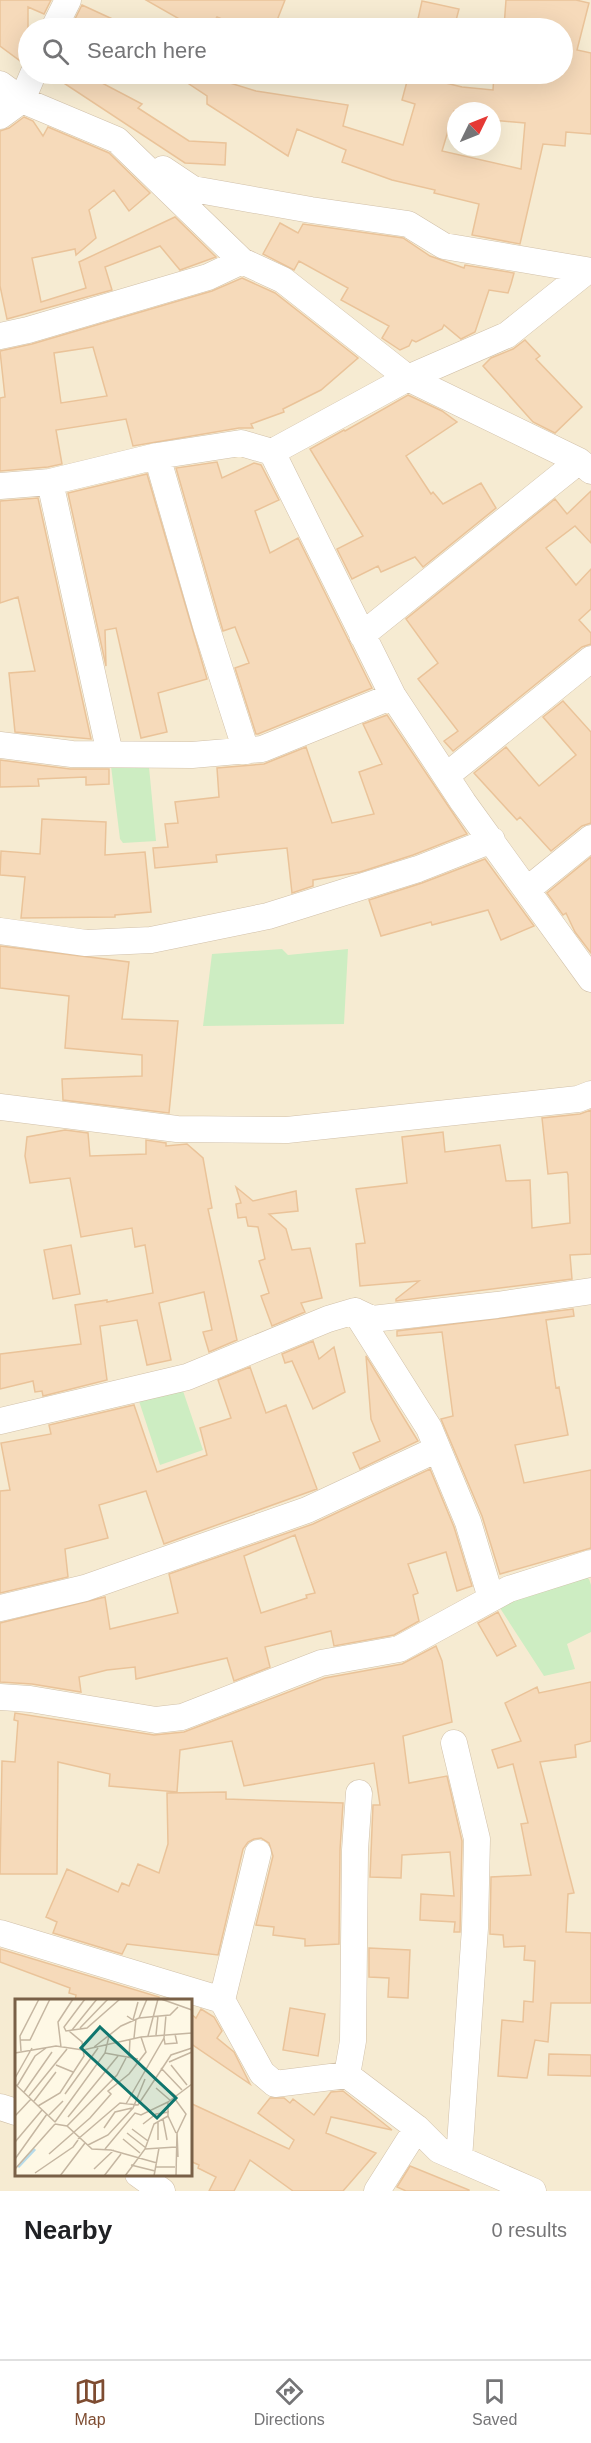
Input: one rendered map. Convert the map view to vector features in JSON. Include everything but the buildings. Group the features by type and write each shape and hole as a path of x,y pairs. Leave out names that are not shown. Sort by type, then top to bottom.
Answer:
{"street":[{"path":"59,18 68,0"},
{"path":"0,84 22,100 117,140 193,189 408,224 444,246 589,271"},
{"path":"0,116 22,100 29,84"},
{"path":"117,140 242,261 284,280 408,378 585,466 362,635"},
{"path":"0,336 208,278 242,261"},
{"path":"0,486 50,482 157,456 241,443 272,452 408,378 507,334 589,271"},
{"path":"272,452 393,696 446,776 591,979"},
{"path":"157,456 206,627 246,751"},
{"path":"50,482 110,754"},
{"path":"446,776 591,659"},
{"path":"0,745 72,754 192,755 246,751 262,749 393,696"},
{"path":"528,889 591,838"},
{"path":"0,931 86,944 151,940 268,916 418,869 492,840"},
{"path":"0,1107 177,1129 287,1130 578,1099 591,1094"},
{"path":"0,1421 187,1377 328,1319 355,1311 372,1319 497,1305 591,1291"},
{"path":"355,1311 429,1428 468,1522 491,1598"},
{"path":"0,1608 85,1588 308,1510 429,1453 437,1447"},
{"path":"0,1696 156,1720 182,1717 321,1663 399,1648 509,1588 591,1563"},
{"path":"454,1743 477,1839 474,1928 459,2159"},
{"path":"347,2075 353,2041 355,1850 359,1793"},
{"path":"258,1853 222,2000 262,2073 275,2084 347,2075 417,2128 439,2150 533,2191"},
{"path":"0,1933 222,2000"},
{"path":"0,2107 15,2112"},
{"path":"377,2191 417,2128"},
{"path":"140,2176 162,2191"}],"shaded area":[{"path":"0,0 591,0 591,2191 0,2191"}],"green space":[{"path":"111,766 149,767 156,841 123,843 120,839"},
{"path":"282,949 288,955 348,949 344,1024 203,1026 212,954"},
{"path":"181,1385 203,1450 160,1465 137,1395"},
{"path":"581,1573 589,1579 591,1585 591,1632 567,1644 575,1669 544,1676 498,1605"}]}
